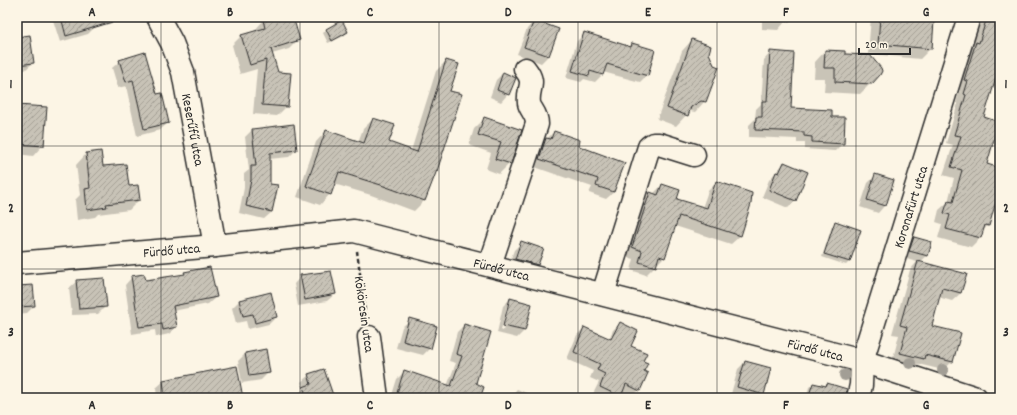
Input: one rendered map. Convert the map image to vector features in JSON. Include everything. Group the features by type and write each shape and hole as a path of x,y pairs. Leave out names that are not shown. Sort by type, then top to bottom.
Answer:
{"street":[{"name":"Keserűfű utca","path":"158,17 172,43 183,72 215,246"},
{"name":"Koronafürt utca","path":"858,398 861,385 862,361 969,17"},
{"path":"490,265 537,124 537,117 529,104 532,82 525,69"},
{"path":"603,294 649,147 653,144 659,144 694,155"},
{"name":"Fürdő utca","path":"17,263 215,246 354,231 862,361 976,398"},
{"name":"Kökörcsin utca","path":"369,337 377,398"}],"path":[{"name":"Kökörcsin utca","path":"354,231 369,337"}],"building":[{"path":"61,17 118,17 119,20 66,36"},
{"path":"275,17 293,17 300,40 271,49 278,72 291,73 288,107 262,105 266,60 250,65 241,35 265,28 263,20"},
{"path":"880,17 911,17 934,21 932,49 878,44"},
{"path":"987,17 1000,17 1000,65 984,117 999,122 987,164 1000,168 1000,199 997,198 989,226 985,225 981,238 946,229 950,215 944,213 948,201 953,202 962,170 951,167 961,136 954,135 966,95 964,94 968,81 964,80 976,42 979,43"},
{"path":"342,20 348,32 332,41 326,29"},
{"path":"534,20 559,29 549,56 524,47"},
{"path":"584,32 631,47 632,43 655,50 648,76 607,64 603,75 590,71 589,76 572,71"},
{"path":"30,35 34,63 17,65 17,37"},
{"path":"692,39 711,46 709,53 714,65 719,67 706,102 701,101 691,107 688,116 667,108"},
{"path":"825,50 845,51 845,54 870,55 882,71 872,84 835,82 835,68 824,68"},
{"path":"770,51 794,53 791,108 832,110 832,117 845,117 844,144 812,142 812,137 804,136 804,132 755,130 756,117 762,117 762,101 767,101"},
{"path":"145,52 157,94 162,93 169,123 144,129 133,80 126,82 119,60"},
{"path":"446,60 459,64 450,91 462,94 437,171 425,201 339,172 331,195 306,186 326,130 364,143 373,118 395,125 389,142 417,152"},
{"path":"503,72 516,78 509,95 497,90"},
{"path":"17,105 47,107 44,146 17,144"},
{"path":"484,117 522,130 511,164 495,159 501,142 478,135"},
{"path":"294,124 297,150 270,153 270,184 278,185 272,212 246,206 251,180 251,166 256,166 252,129"},
{"path":"554,131 580,140 579,146 625,163 614,192 596,186 598,179 539,159 546,138 551,139"},
{"path":"101,151 103,166 126,164 129,186 138,185 140,200 106,204 107,207 87,210 85,189 90,188 86,153"},
{"path":"784,162 808,172 796,201 769,190 776,172 779,173"},
{"path":"875,174 894,180 886,206 867,200"},
{"path":"716,181 752,193 751,204 741,236 679,216 665,258 659,256 656,267 639,262 642,251 632,247 650,192 658,195 662,184 680,190 677,199 707,208"},
{"path":"835,221 861,230 850,262 824,254"},
{"path":"914,237 932,242 928,256 909,251"},
{"path":"521,241 544,249 538,265 515,259"},
{"path":"918,261 967,274 961,293 942,288 932,326 961,333 953,362 925,355 924,359 900,353 907,327 900,325"},
{"path":"210,267 217,297 173,306 177,327 163,330 162,324 139,327 131,276 144,274 146,280 185,274 184,272"},
{"path":"331,271 336,294 305,300 300,275"},
{"path":"104,278 107,307 79,309 76,280"},
{"path":"33,285 35,306 17,307 17,286"},
{"path":"271,292 277,317 255,323 253,314 243,316 239,300"},
{"path":"510,298 532,304 525,331 503,326"},
{"path":"409,318 437,326 431,349 403,341"},
{"path":"620,322 638,331 631,346 647,353 643,361 648,363 644,371 648,373 640,391 626,384 621,397 600,387 605,374 597,370 600,364 574,352 584,327 611,339"},
{"path":"464,324 491,332 476,383 484,387 480,398 414,398 397,393 404,370 451,386 462,356 456,354"},
{"path":"266,349 270,373 249,376 245,353"},
{"path":"745,361 771,368 764,395 737,387"},
{"path":"237,366 243,398 220,398 219,394 198,398 165,398 163,380"},
{"path":"324,369 334,398 307,398 303,387 311,384 308,374"},
{"path":"813,383 826,386 827,383 847,389 846,398 808,398"}]}
